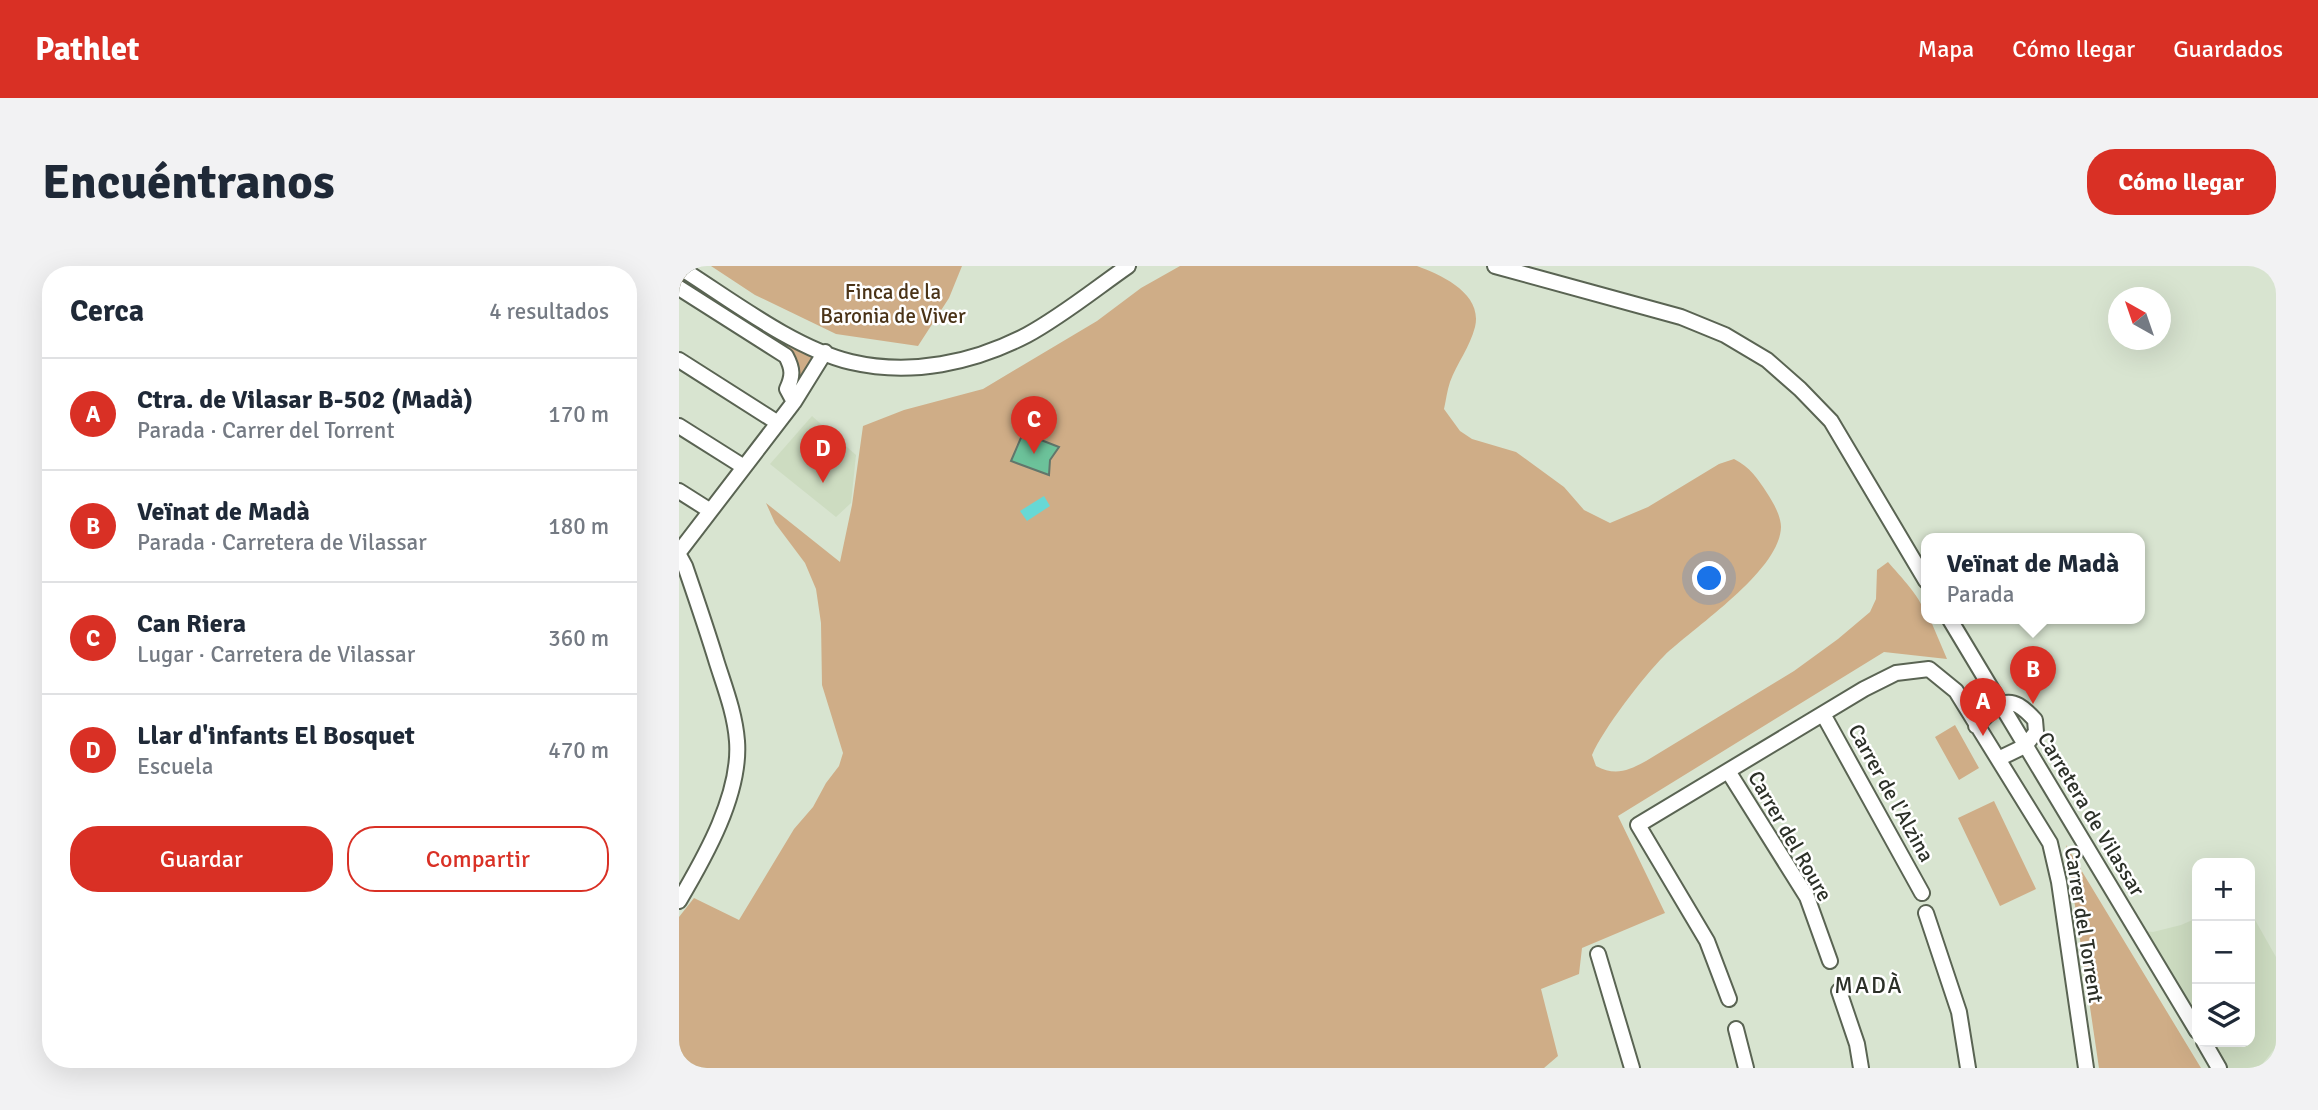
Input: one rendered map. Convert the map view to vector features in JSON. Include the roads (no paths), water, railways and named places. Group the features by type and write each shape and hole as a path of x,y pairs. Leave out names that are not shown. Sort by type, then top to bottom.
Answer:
{"street":[{"path":"679,267 767,324 825,352 851,362 893,368 936,366 979,356 1027,335 1128,266"},
{"path":"1495,266 1681,317 1725,335 1767,360 1831,421 1921,573"},
{"path":"679,288 786,356 793,368 787,389 794,402"},
{"path":"679,901 697,871 724,808 736,763 737,741 729,699 679,554 709,510 794,402 825,352"},
{"path":"679,360 778,423"},
{"path":"679,426 744,467"},
{"path":"679,491 709,510"},
{"name":"Carretera de Vilassar","path":"1953,624 2192,1023"},
{"name":"Carrer del Torrent","path":"1729,999 1707,941 1638,825 1896,673 1929,669 1956,691 2050,843 2059,882 2086,1068"},
{"path":"1976,726 1999,703 2011,701 2023,706 2035,720 2036,732 2025,746 1998,759"},
{"name":"Carrer de l'Alzina","path":"1823,714 1923,893"},
{"name":"Carrer del Roure","path":"1728,771 1807,897 1830,961"},
{"path":"1926,913 1959,1012 1968,1068"},
{"path":"1598,954 1632,1068"},
{"path":"1839,991 1857,1044 1861,1068"},
{"path":"1736,1029 1746,1068"},
{"path":"2207,1047 2219,1068"}],"water":[{"path":"1044,496 1050,506 1027,521 1020,511"}],"place":[{"name":"Can Riera","path":"1034,454"},
{"name":"Llar d'infants El Bosquet","path":"823,483"},
{"name":"Veïnat de Madà","path":"2033,704"},
{"name":"Ctra. de Vilasar B-502 (Madà)","path":"1983,736"}],"district":[{"name":"MADÀ","path":"1869,985"}],"park label":[{"name":"Finca de la Baronia de Viver","path":"893,304"}]}
